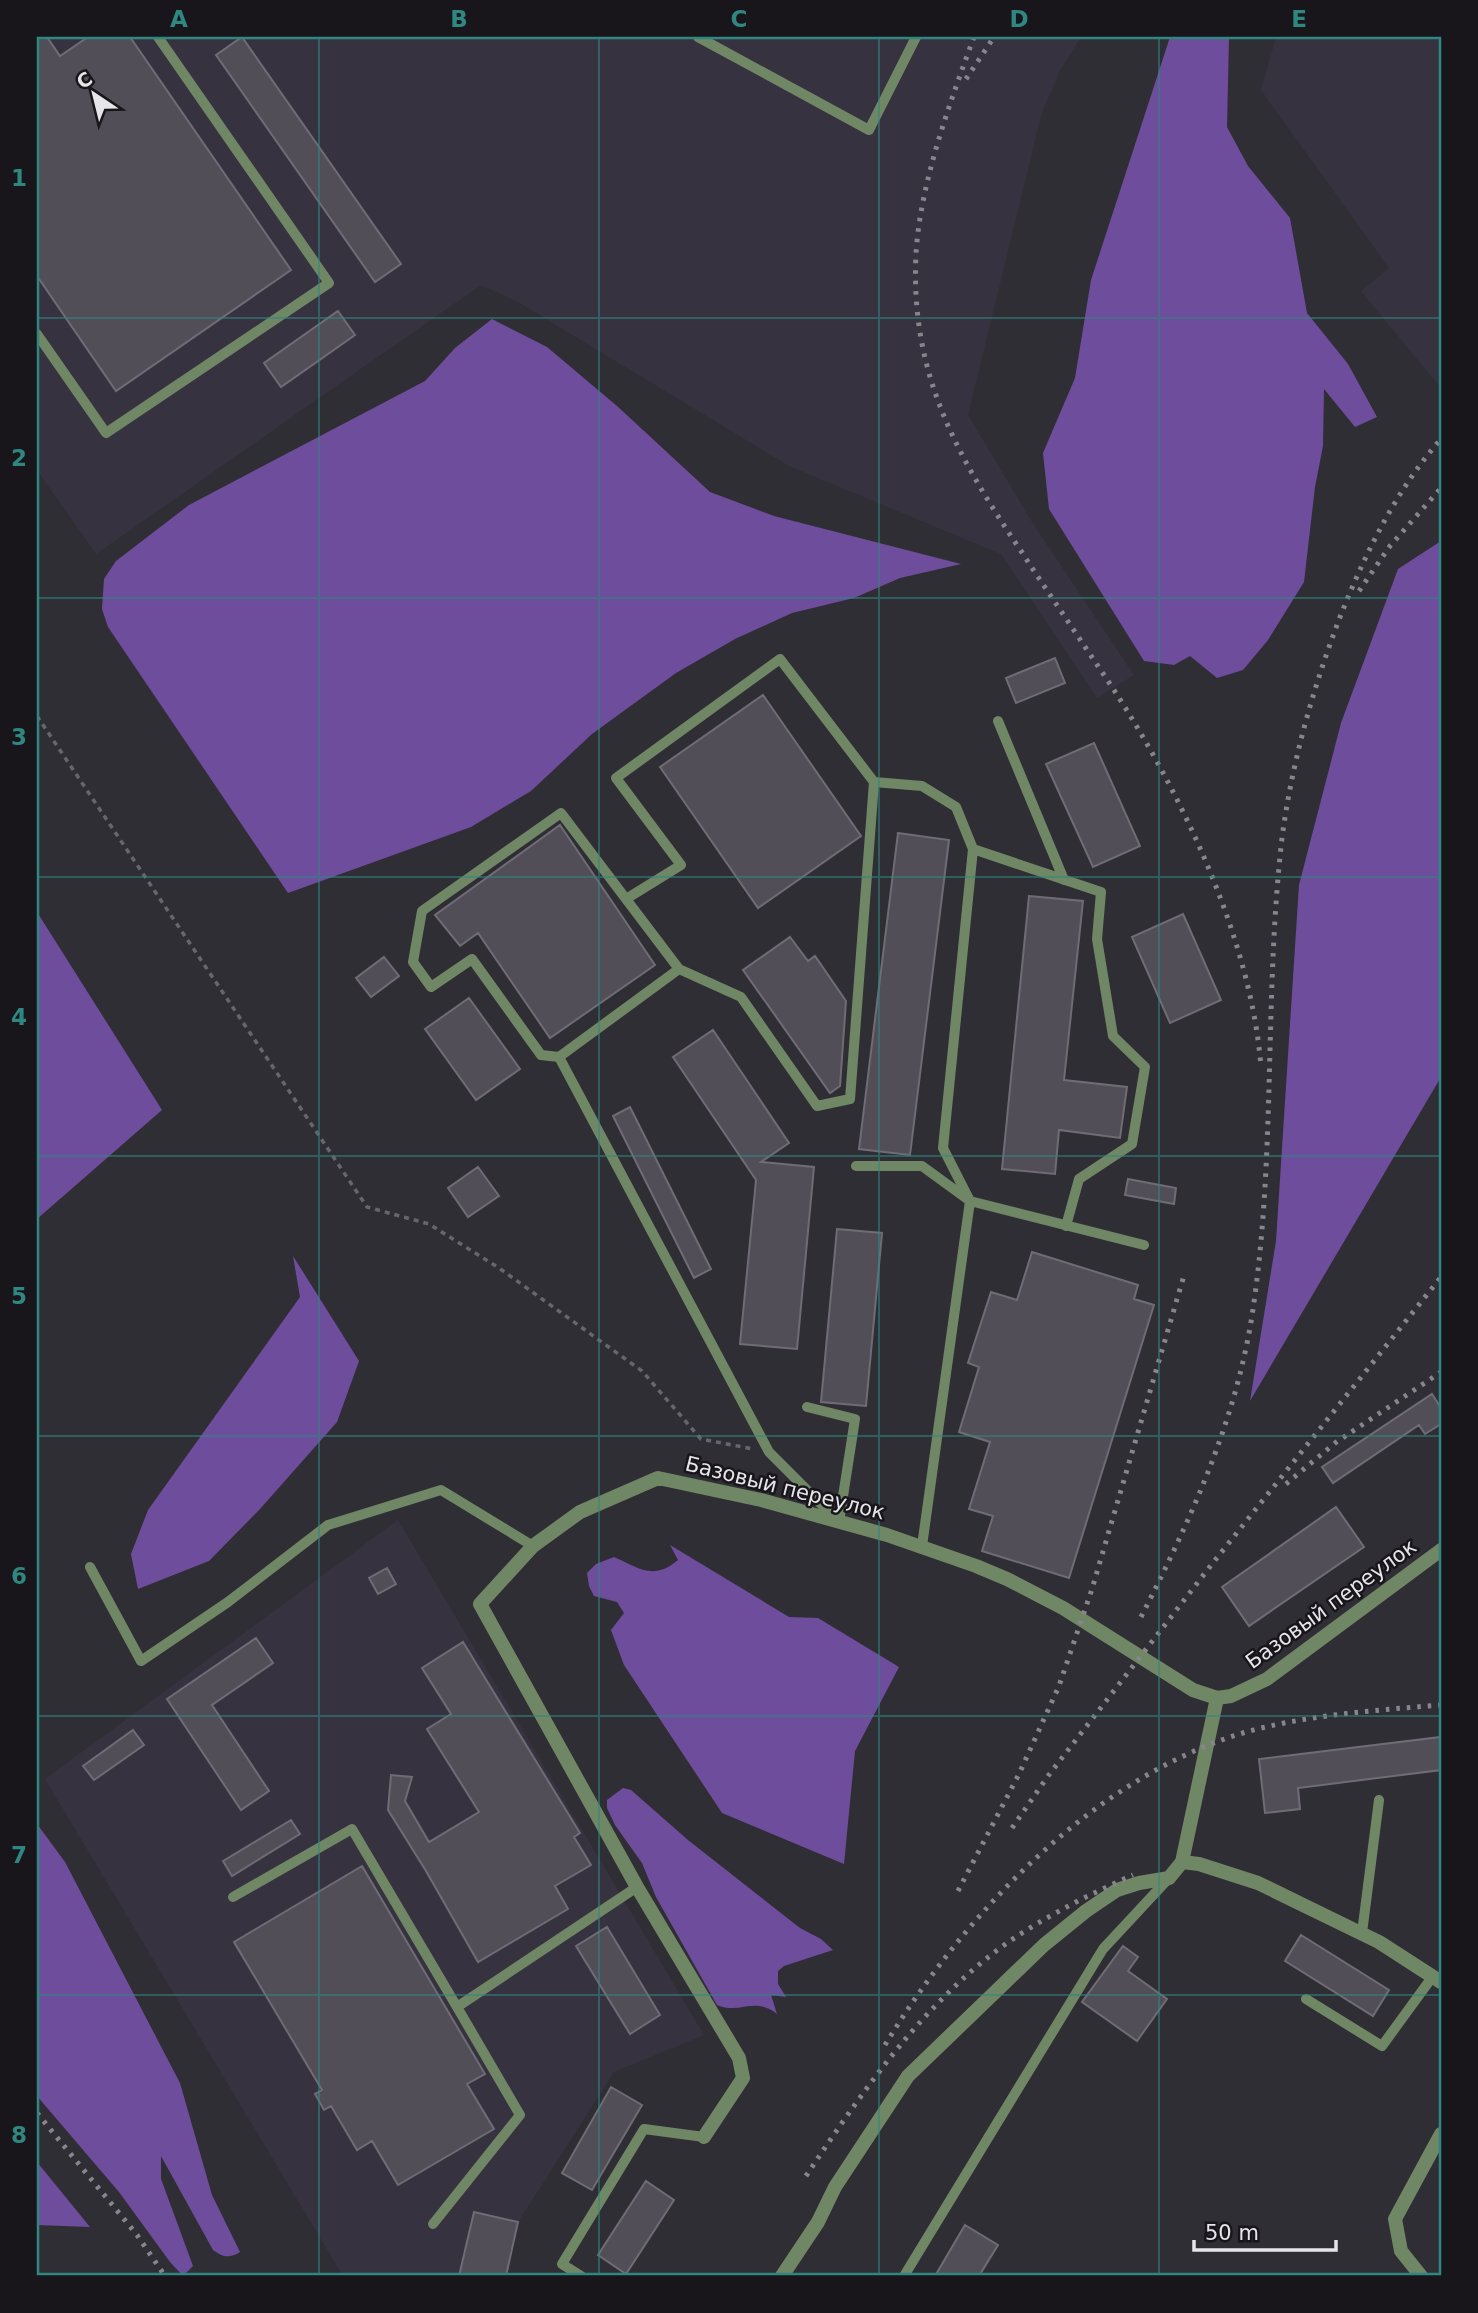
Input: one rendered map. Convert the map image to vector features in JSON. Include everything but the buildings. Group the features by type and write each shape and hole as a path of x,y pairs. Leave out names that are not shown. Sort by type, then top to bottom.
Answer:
{"street":[{"name":"Базовый переулок","path":"704,2137 743,2078 739,2058 637,1887 480,1604 533,1546 580,1511 658,1478 761,1500 922,1546 1007,1579 1124,1645 1193,1690 1217,1698 1249,1689 1289,1665 1441,1550"},
{"path":"782,2276 818,2222 835,2187 908,2076 1044,1945 1086,1911 1118,1890 1169,1878 1182,1862 1217,1698"},
{"path":"1182,1862 1199,1864 1258,1883 1379,1941 1437,1979"},
{"path":"1422,2276 1401,2251 1395,2219 1441,2134"}],"lane":[{"path":"37,334 106,433 329,283 158,37"},
{"path":"698,37 869,130 916,37"},
{"path":"626,899 681,865 616,778 780,659 874,782 849,1099 817,1105 741,997 679,969 626,899 561,813 422,911 413,962 431,987 472,959 541,1055 559,1057 679,969"},
{"path":"998,721 1064,880"},
{"path":"874,782 922,786 956,807 972,849 943,1148 970,1201 922,1546"},
{"path":"972,849 1101,892 1097,939 1113,1035 1145,1067 1132,1144 1079,1180 1066,1226"},
{"path":"559,1057 769,1452 839,1522"},
{"path":"856,1167 922,1166 970,1201 1144,1245"},
{"path":"807,1407 855,1419 839,1522"},
{"path":"90,1567 141,1661 228,1602 328,1525 441,1490 533,1546"},
{"path":"1362,1933 1379,1800"},
{"path":"233,1897 352,1829 520,2115 433,2224"},
{"path":"904,2276 1103,1949 1169,1878"},
{"path":"457,2007 637,1887"},
{"path":"1306,1999 1382,2046 1437,1979"},
{"path":"581,2276 562,2264 644,2129 704,2137"}],"path":[{"path":"37,716 367,1207 429,1224 499,1268 642,1371 701,1439 769,1452"}],"shaded area":[{"path":"37,37 1081,37 1061,69 1042,112 968,415 1035,527 1134,675 1097,698 1001,554 789,466 518,302 481,285 96,554 37,470"},
{"path":"1170,37 1229,37 1227,127 1248,166 1290,218 1307,313 1348,364 1377,417 1355,427 1324,389 1323,446 1315,487 1304,582 1268,640 1243,670 1217,678 1190,656 1174,665 1144,661 1049,509 1043,453 1075,378 1091,280"},
{"path":"1276,37 1441,37 1441,388 1361,291 1389,268 1261,90"},
{"path":"492,319 547,347 617,406 710,492 774,516 961,564 900,578 854,598 792,613 735,639 676,673 592,734 531,791 471,827 288,893 108,627 102,609 104,579 116,561 189,505 425,381 455,348"},
{"path":"1441,541 1441,1077 1250,1401 1276,1241 1299,885 1341,723 1398,569"},
{"path":"37,912 162,1110 37,1219"},
{"path":"293,1256 359,1361 337,1422 260,1509 209,1561 138,1589 131,1554 148,1510 300,1297"},
{"path":"398,1520 704,2035 614,2072 518,2222 506,2276 343,2276 45,1779"},
{"path":"670,1545 789,1617 818,1618 899,1667 855,1751 844,1864 722,1813 624,1665 611,1630 624,1613 617,1602 594,1596 587,1573 596,1564 614,1557 646,1570 661,1570 678,1560"},
{"path":"623,1788 631,1790 688,1840 800,1928 821,1939 833,1950 784,1966 778,1971 778,1984 786,1997 771,1995 777,2014 761,2006 726,2008 717,2005 656,1897 642,1863 615,1825 607,1808 607,1800"},
{"path":"37,1824 65,1862 180,2083 212,2195 240,2252 226,2256 213,2250 161,2156 161,2179 193,2266 183,2276 119,2192 37,2096"},
{"path":"37,2162 90,2227 37,2225"}],"railway":[{"path":"974,37 937,144 919,227 916,297 921,338 930,376 942,412 977,481 1138,729 1187,821 1228,919 1255,1018 1261,1067"},
{"path":"966,79 994,37"},
{"path":"1141,1617 1210,1468 1236,1390 1246,1350 1265,1192 1273,955 1282,838 1291,781 1305,726 1340,617 1371,546 1410,479 1441,439"},
{"path":"1359,591 1390,546 1441,488"},
{"path":"958,1891 1019,1774 1059,1686 1092,1589 1185,1272"},
{"path":"1012,1828 1048,1776 1212,1564 1441,1277"},
{"path":"1286,1484 1335,1443 1441,1372"},
{"path":"885,2045 918,1994 997,1896 1043,1852 1092,1811 1144,1777 1199,1749 1257,1729 1326,1716 1441,1705"},
{"path":"806,2176 896,2050 948,1993 1022,1933 1068,1906 1133,1875"},
{"path":"37,2113 137,2235 165,2276"}]}
